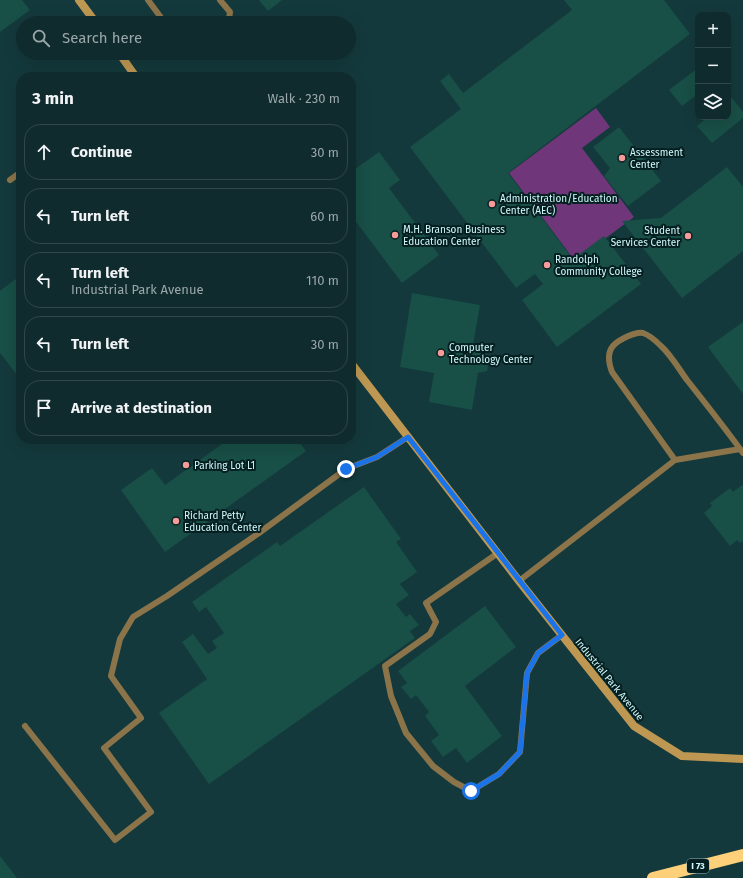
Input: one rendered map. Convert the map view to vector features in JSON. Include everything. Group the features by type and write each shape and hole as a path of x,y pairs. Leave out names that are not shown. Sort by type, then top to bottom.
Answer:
{"highway":[{"name":"I 73","path":"653,878 743,855"}],"street":[{"path":"79,0 91,16"},
{"path":"124,60 132,72"},
{"name":"Industrial Park Avenue","path":"356,369 519,581 634,726 682,756 743,759"}],"lane":[{"path":"148,0 160,16"},
{"path":"220,0 230,12 230,16"},
{"path":"10,180 16,176"},
{"path":"519,581 675,460 741,451 661,346 643,333 633,334 622,339 613,346 608,362 612,372 675,460"},
{"path":"25,726 115,840 151,812 104,748 141,718 112,676 120,639 132,617 167,596 259,533 346,469 377,457 408,437"},
{"path":"498,553 426,603 436,622 430,634 385,666 391,696 406,733 433,766 454,782 471,791 499,774 520,752 527,673 538,653 562,635"}],"shaded area":[{"path":"596,108 610,127 582,148 634,217 575,261 509,173"}],"building":[{"path":"0,0 22,0 30,10 22,16 16,16 16,20 0,32"},
{"path":"259,0 282,0 268,11"},
{"name":"Administration/Education Center (AEC)","path":"564,0 664,0 690,34 508,173 573,259 604,236 641,284 557,347 522,300 543,284 535,274 516,288 410,147 461,109 440,81 449,74 463,93 572,10"},
{"path":"695,70 695,96 682,106 669,90"},
{"path":"732,98 743,112 743,118 712,143 697,126 704,120 731,120"},
{"name":"Assessment Center","path":"619,127 661,181 628,206 604,176 610,168 593,147"},
{"name":"M.H. Branson Business Education Center","path":"379,152 400,180 389,188 439,255 402,283 356,222 356,168"},
{"name":"Student Services Center","path":"727,167 743,187 743,251 682,298 622,221 661,218"},
{"path":"16,279 16,374 0,353 0,291"},
{"name":"Computer Technology Center","path":"412,293 480,305 472,351 490,355 487,371 478,373 472,410 429,402 434,373 400,367"},
{"path":"743,322 743,394 708,347"},
{"name":"Richard Petty Education Center","path":"222,444 301,444 306,451 165,552 121,490 152,468 165,485"},
{"path":"742,485 743,541 740,543 737,540 730,546 704,513 712,506 710,503 730,488 733,492"},
{"path":"364,487 401,539 396,542 417,572 400,584 409,595 396,604 406,617 410,614 419,625 410,631 415,638 209,784 159,713 207,679 182,642 193,634 208,654 217,648 212,641 224,633 206,607 199,612 192,602 277,542 280,546"},
{"path":"485,606 516,647 465,686 502,736 467,763 456,748 443,757 431,741 439,735 425,716 429,712 416,695 411,699 401,687 407,683 398,671"},
{"path":"0,856 17,878 0,878"}],"place":[{"name":"Assessment Center","path":"622,158"},
{"name":"Administration/Education Center (AEC)","path":"492,204"},
{"name":"M.H. Branson Business Education Center","path":"395,235"},
{"name":"Student Services Center","path":"688,236"},
{"name":"Randolph Community College","path":"547,265"},
{"name":"Computer Technology Center","path":"441,353"},
{"name":"Parking Lot L1","path":"186,465"},
{"name":"Richard Petty Education Center","path":"176,521"}],"route":[{"path":"346,469 377,457 408,437 562,635 538,653 527,673 520,752 499,774 471,791"}]}
